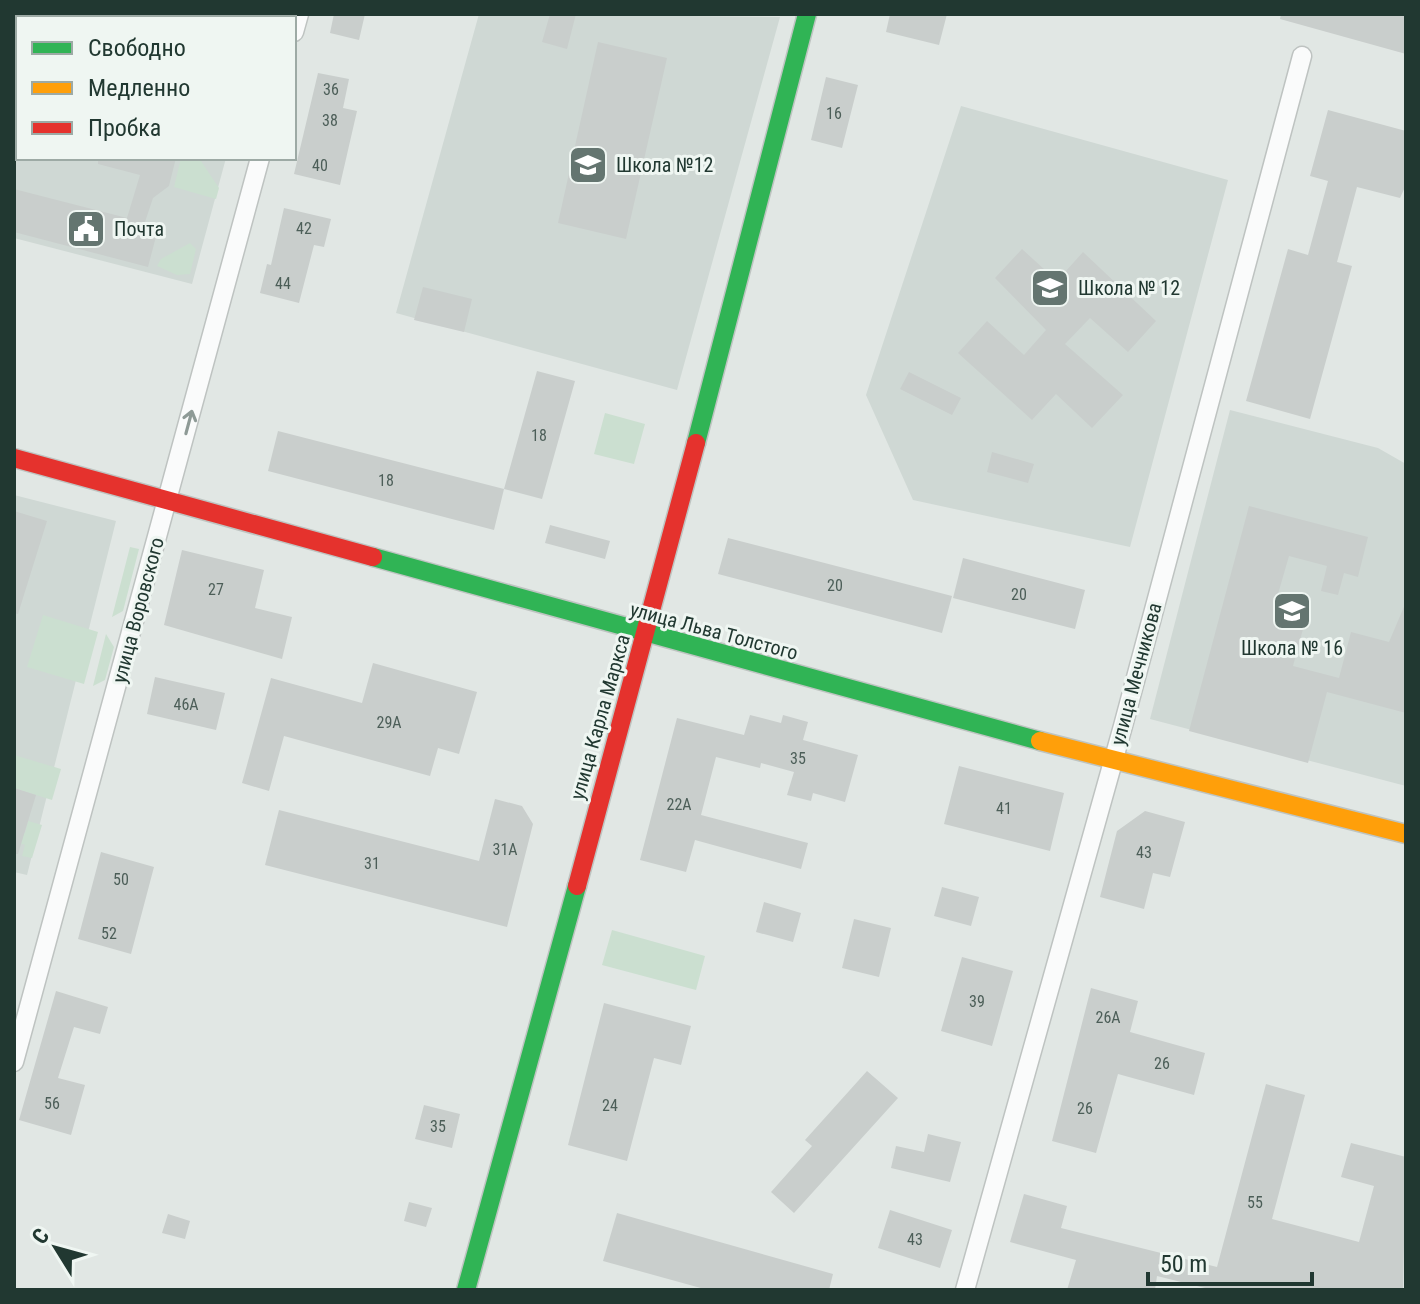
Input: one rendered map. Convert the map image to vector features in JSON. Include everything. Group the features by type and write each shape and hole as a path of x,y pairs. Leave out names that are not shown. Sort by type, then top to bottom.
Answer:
{"street":[{"name":"улица Карла Маркса","path":"466,1290 646,635 807,14"},
{"name":"улица Мечникова","path":"965,1290 1112,761 1302,56"},
{"name":"улица Воровского","path":"14,1062 259,160"},
{"name":"улица Льва Толстого","path":"14,458 169,498 646,635 1112,761 1406,834"}],"shaded area":[{"path":"14,14 264,14 16,16 16,160 225,160 192,284 14,238"},
{"name":"Школа №12","path":"479,14 780,17 677,390 396,313"},
{"name":"Школа № 12","path":"961,106 1228,180 1130,547 913,500 866,395"},
{"name":"Школа № 16","path":"1230,410 1378,448 1406,464 1406,786 1150,719"},
{"path":"14,495 116,521 27,875 14,872"}],"green space":[{"path":"181,160 200,160 219,188 216,199 174,187"},
{"path":"190,243 196,249 190,274 177,275 157,266 161,259"},
{"path":"605,413 645,424 634,464 594,454"},
{"path":"130,547 139,549 123,611 112,617"},
{"path":"43,615 98,632 84,684 27,667"},
{"path":"106,634 114,647 105,680 93,686"},
{"path":"14,755 61,769 52,800 14,788"},
{"path":"28,821 42,825 32,858 22,856 25,845 14,841 14,830 25,833"},
{"path":"612,930 705,956 696,990 602,965"}],"building":[{"path":"334,14 365,14 359,40 330,33"},
{"path":"550,14 576,14 567,49 542,42"},
{"path":"890,14 947,14 939,45 886,32"},
{"path":"1281,14 1406,14 1406,54 1280,19"},
{"path":"598,42 667,58 626,239 558,223"},
{"path":"318,73 349,79 343,108 357,111 340,185 294,174"},
{"path":"826,77 858,85 842,148 811,140"},
{"path":"1328,110 1406,131 1406,185 1400,198 1357,187 1337,262 1352,266 1310,419 1246,401 1288,249 1308,255 1328,181 1310,176"},
{"name":"Почта","path":"98,160 176,160 169,186 153,198 145,222 159,225 148,267 14,232 14,189 127,218 140,175 98,164"},
{"path":"284,208 331,219 324,247 314,245 299,303 260,293 267,264 271,265"},
{"path":"1022,249 1057,281 1083,252 1156,321 1128,352 1090,318 1065,344 1123,395 1092,428 1056,394 1032,420 958,353 987,321 1024,355 1046,330 995,278"},
{"path":"423,287 472,299 464,332 414,320"},
{"path":"537,371 575,381 542,499 504,489"},
{"path":"909,372 961,398 952,415 900,389"},
{"path":"278,431 504,489 494,530 268,471"},
{"path":"992,452 1034,464 1028,483 987,472"},
{"path":"1249,506 1368,537 1358,577 1344,573 1338,595 1321,591 1327,566 1289,556 1278,594 1293,598 1286,624 1303,629 1293,666 1339,678 1351,632 1389,642 1406,602 1406,713 1327,692 1308,763 1189,731"},
{"path":"14,511 47,521 18,614 14,613"},
{"path":"550,525 610,541 605,559 545,543"},
{"path":"728,538 952,596 942,633 718,574"},
{"path":"182,550 264,570 255,608 292,617 282,659 164,625"},
{"path":"963,558 1085,590 1075,629 953,598"},
{"path":"373,663 477,692 459,754 438,748 430,776 284,736 269,791 242,783 271,678 362,703"},
{"path":"155,677 225,693 216,730 147,714"},
{"path":"750,715 781,723 783,715 808,722 803,740 858,755 845,802 813,793 811,801 787,795 794,772 761,763 760,768 716,757 701,815 808,843 801,869 695,840 686,872 640,860 677,718 744,735"},
{"path":"959,766 1064,793 1050,851 944,824"},
{"path":"14,788 36,795 18,854 14,854"},
{"path":"495,799 522,806 533,824 507,927 265,865 279,810 479,861"},
{"path":"1145,811 1185,822 1170,877 1153,873 1144,909 1100,897 1117,831"},
{"path":"101,852 154,867 131,954 78,939"},
{"path":"942,887 979,897 971,926 934,916"},
{"path":"764,902 801,913 793,942 756,932"},
{"path":"854,919 891,928 879,977 842,968"},
{"path":"962,957 1013,971 992,1046 941,1031"},
{"path":"1091,988 1138,1001 1130,1032 1205,1053 1194,1095 1118,1074 1096,1153 1052,1141"},
{"path":"56,991 108,1007 100,1034 74,1027 58,1078 85,1085 71,1135 19,1120"},
{"path":"604,1003 691,1026 681,1065 654,1058 627,1161 568,1145"},
{"path":"867,1071 898,1098 794,1213 771,1192 812,1146 805,1140"},
{"path":"1266,1084 1305,1095 1272,1219 1359,1242 1374,1186 1341,1177 1351,1143 1406,1157 1403,1290 1213,1290 1157,1276 1155,1290 1067,1290 1076,1260 1010,1242 1024,1194 1067,1206 1061,1228 1217,1267"},
{"path":"424,1105 460,1114 452,1148 415,1139"},
{"path":"928,1134 961,1142 950,1182 891,1168 896,1146 924,1152"},
{"path":"409,1202 432,1208 426,1227 404,1221"},
{"path":"890,1210 952,1230 940,1268 878,1248"},
{"path":"617,1213 833,1274 829,1290 708,1290 603,1261"},
{"path":"168,1214 190,1221 185,1239 162,1233"}],"traffic: fast":[{"path":"696,443 807,14"},
{"path":"373,557 1040,741"},
{"path":"466,1290 577,886"}],"traffic: slow":[{"path":"1040,741 1406,834"}],"traffic: jam":[{"path":"577,886 696,443"},
{"path":"14,458 373,557"}],"place":[{"name":"Школа №12","path":"588,165"},
{"name":"Почта","path":"86,229"},
{"name":"Школа № 12","path":"1050,288"},
{"name":"Школа № 16","path":"1292,611"}]}
